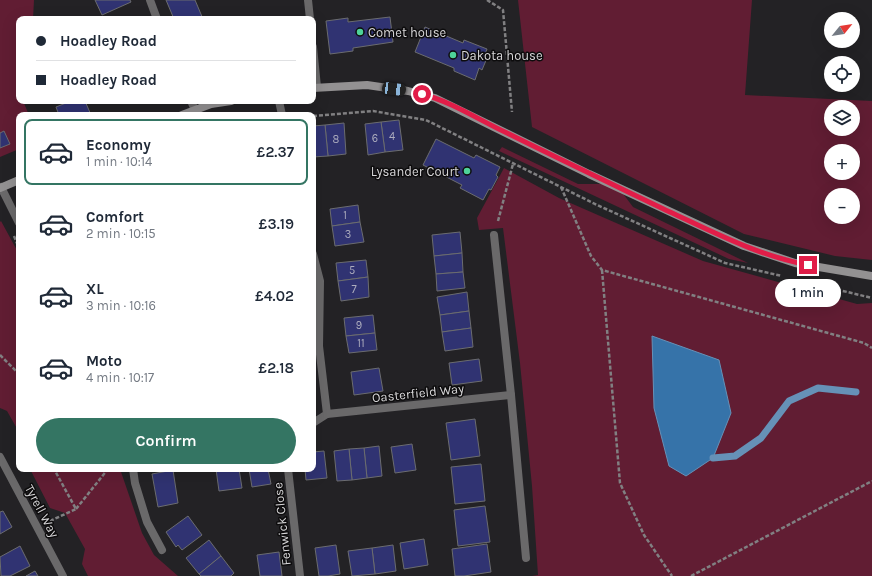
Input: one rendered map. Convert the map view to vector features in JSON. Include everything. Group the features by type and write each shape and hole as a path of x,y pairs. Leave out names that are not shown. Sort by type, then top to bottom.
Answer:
{"street":[{"path":"150,0 156,16"},
{"path":"308,0 310,16"},
{"path":"316,88 367,85 408,91 435,98 582,170 744,246 795,263 872,276"},
{"path":"192,104 195,110"},
{"path":"190,112 211,104"},
{"path":"16,181 1,188 16,217"},
{"path":"494,235 526,558"},
{"path":"316,266 320,281 319,346 327,414 316,421"},
{"name":"Oasterfield Way","path":"327,414 511,395"},
{"name":"Tyrell Way","path":"0,457 62,576"},
{"path":"133,472 135,483 147,522 162,550"},
{"name":"Fenwick Close","path":"288,472 300,576"}],"path":[{"path":"487,0 503,10 512,112"},
{"path":"316,116 374,111 426,120 595,204 725,263 782,277"},
{"path":"494,235 513,164"},
{"path":"561,187 591,256 602,270 620,483 644,535 672,576"},
{"path":"602,270 864,342 872,348"},
{"path":"797,280 872,298"},
{"path":"0,355 16,371"},
{"path":"56,472 76,509"},
{"path":"37,527 76,509 106,472"},
{"path":"691,576 872,481"}],"shaded area":[{"path":"0,0 34,0 33,16 16,16 16,104 24,104 28,112 16,112 16,150 0,157"},
{"path":"518,0 752,0 745,95 851,100 824,100 824,136 860,136 860,100 872,101 872,260 835,256 744,234 532,127"},
{"path":"502,147 578,184 605,184 621,191 633,207 748,263 729,259 499,151"},
{"path":"504,168 559,198 703,261 857,304 872,303 872,576 532,576 538,575 532,486 520,363 503,228 479,230 477,218"},
{"path":"1,221 16,248 16,427 7,411 0,408"},
{"path":"32,472 121,472 142,533 154,555 178,576 88,576 82,564 85,549 65,513 50,508"}],"water":[{"path":"652,336 719,360 731,413 713,458 686,476 669,466 654,408"}],"building":[{"path":"95,0 130,0 131,2 102,15"},
{"path":"166,0 195,0 202,16 173,16"},
{"name":"Comet house","path":"390,17 393,42 353,48 353,51 330,54 326,21 348,18 348,22"},
{"name":"Dakota house","path":"425,27 463,43 464,40 487,49 484,57 487,58 482,70 479,68 475,80 454,71 454,68 415,52"},
{"path":"64,104 86,104 90,112 58,112 56,107"},
{"path":"399,120 403,150 385,152 381,122"},
{"path":"381,122 385,152 368,155 365,124"},
{"path":"344,123 346,154 328,156 325,125"},
{"path":"325,125 328,156 316,157 316,126"},
{"path":"4,131 10,144 0,148 0,133"},
{"name":"Lysander Court","path":"436,139 474,158 476,155 500,167 496,175 498,177 491,190 489,189 483,200 460,188 462,185 423,165"},
{"path":"358,205 360,222 332,226 330,209"},
{"path":"360,222 364,242 335,246 332,226"},
{"path":"460,232 462,253 434,256 432,235"},
{"path":"462,253 463,272 436,274 434,256"},
{"path":"366,260 368,277 338,281 336,263"},
{"path":"463,272 465,288 437,291 436,274"},
{"path":"368,277 369,297 341,301 338,281"},
{"path":"467,292 469,311 440,315 437,297"},
{"path":"469,311 471,328 442,332 440,315"},
{"path":"373,315 375,333 346,336 344,318"},
{"path":"471,328 473,347 445,351 442,332"},
{"path":"375,333 377,350 349,353 346,336"},
{"path":"479,359 482,381 452,385 449,363"},
{"path":"379,368 383,391 354,395 351,372"},
{"path":"475,419 480,456 451,460 446,423"},
{"path":"412,444 416,470 395,473 391,447"},
{"path":"379,446 382,476 367,478 364,448"},
{"path":"364,448 367,478 352,480 349,449"},
{"path":"349,449 352,480 337,481 334,451"},
{"path":"324,451 327,478 306,480 305,472 316,472 316,452"},
{"path":"481,464 485,501 455,504 451,467"},
{"path":"173,472 178,503 158,507 152,474"},
{"path":"216,472 239,472 242,488 219,491"},
{"path":"250,472 269,472 271,484 252,487"},
{"path":"485,506 490,542 458,546 454,510"},
{"path":"3,511 12,527 0,534 0,512"},
{"path":"188,516 202,535 182,550 178,545 176,547 166,532"},
{"path":"424,539 428,565 404,569 400,543"},
{"path":"209,540 221,556 199,574 186,558"},
{"path":"487,544 491,572 455,576 452,549"},
{"path":"336,545 340,574 319,576 315,548"},
{"path":"393,545 396,571 375,574 372,548"},
{"path":"20,546 30,566 10,576 1,576 0,557"},
{"path":"372,548 375,574 352,576 348,551"},
{"path":"279,552 282,576 260,576 257,555"},
{"path":"221,556 234,573 231,576 201,576 199,574"},
{"path":"35,571 38,576 26,576"}],"waterway":[{"path":"713,458 735,456 761,438 789,401 818,388 856,392"}],"place":[{"name":"Comet house","path":"360,32"},
{"name":"Dakota house","path":"453,55"},
{"name":"Lysander Court","path":"467,171"}],"route":[{"path":"422,94 457,108 589,174 744,246 795,263 808,265"}]}
